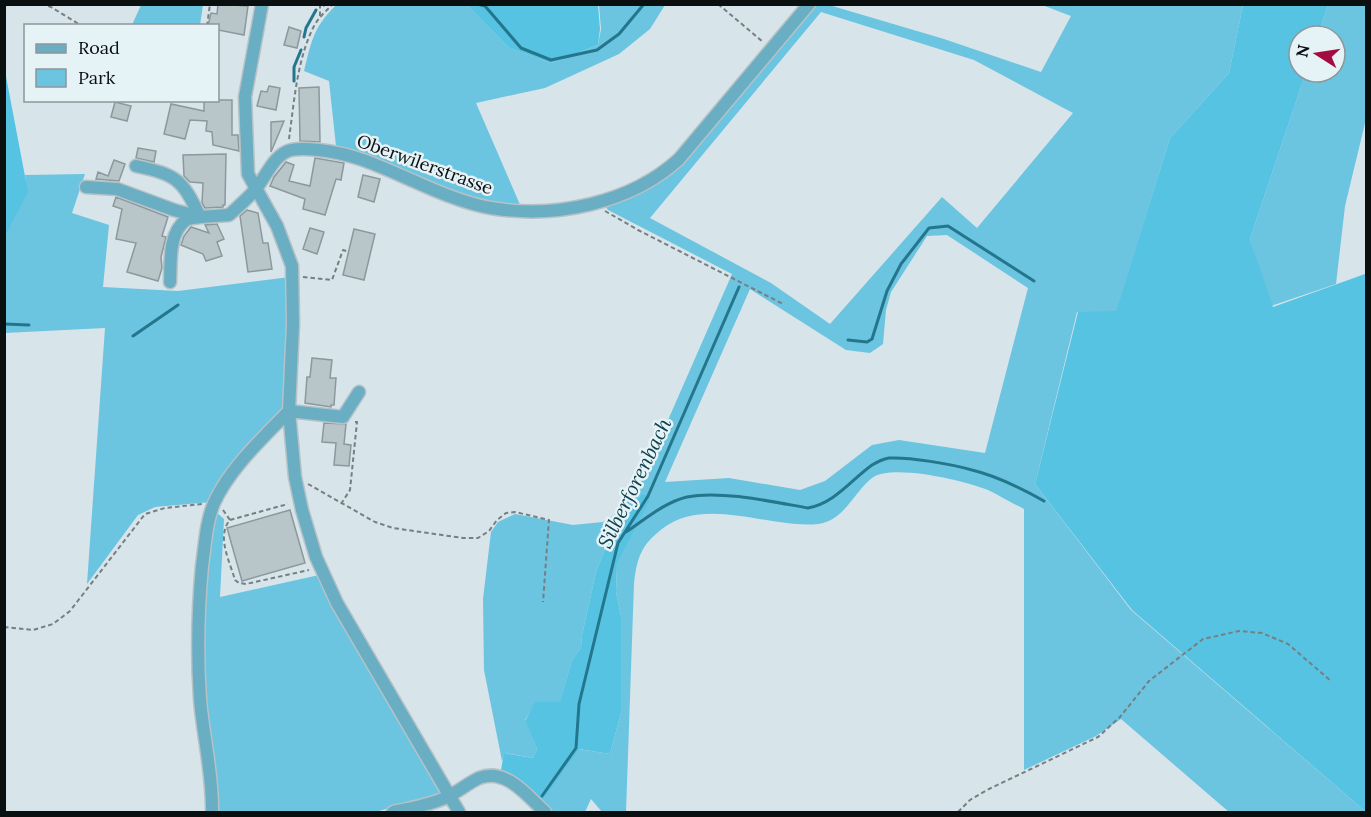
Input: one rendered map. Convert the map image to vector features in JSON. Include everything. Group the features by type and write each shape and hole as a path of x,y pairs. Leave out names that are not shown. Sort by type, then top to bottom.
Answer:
{"street":[{"path":"262,4 245,97 248,174 282,237 294,277 289,411 295,477 308,533 320,567 337,603 459,813"},
{"name":"Oberwilerstrasse","path":"288,151 311,150 357,157 436,190 488,208 525,211 568,209 598,202 640,186 666,171 698,138 809,4"},
{"path":"170,282 171,249 178,230 186,219 229,215 255,190 280,156 288,151"},
{"path":"136,166 172,176 182,184 200,217"},
{"path":"86,187 117,189 200,217"},
{"path":"289,411 343,417 359,392"},
{"path":"212,813 200,698 199,624 208,526 215,502 236,469 289,411"},
{"path":"393,813 449,796 479,778 490,776 501,777 511,782 545,813"}],"path":[{"path":"41,4 51,7 79,24"},
{"path":"207,24 210,4"},
{"path":"320,4 320,16"},
{"path":"288,151 303,61 311,33 320,16 333,4"},
{"path":"718,4 772,49"},
{"path":"598,202 604,210 630,225 783,304"},
{"path":"312,278 332,280 343,250 349,252"},
{"path":"341,504 350,490 357,423 343,417"},
{"path":"295,477 375,522 393,528 478,538 489,531 506,513 515,512 549,520 543,602"},
{"path":"300,500 230,520 225,526 224,540 235,580 239,584 246,584 320,567"},
{"path":"4,627 33,630 43,628 53,624 70,611 145,514 165,508 215,502 230,520"},
{"path":"958,813 970,800 989,789 1098,737 1120,717 1149,681 1203,639 1239,632 1262,633 1288,644 1331,681"}],"green space":[{"path":"141,5 203,5 200,24 132,24"},
{"path":"336,5 467,5 509,48 551,63 598,45 601,29 599,5 665,5 650,29 619,54 545,88 476,103 521,207 489,204 413,176 372,156 336,146 329,81 304,71 314,35 322,21"},
{"path":"813,5 829,5 944,39 1041,72 1071,16 1042,5 1243,5 1229,73 1170,138 1116,312 1077,312 1035,484 1131,610 1366,812 1229,812 1121,719 1096,736 1024,770 1024,509 988,490 963,482 929,475 895,472 872,478 842,512 827,522 799,524 718,514 698,515 679,519 655,535 641,553 634,583 626,812 602,812 591,799 585,812 548,812 539,804 578,749 610,754 621,713 621,616 616,592 617,565 650,497 642,493 608,541 596,572 581,648 572,660 560,703 536,702 525,720 537,749 533,758 505,753 502,761 484,670 483,599 491,532 498,522 515,514 573,525 603,522 619,512 640,484 732,274 608,210 604,204 656,183 683,161","holes":["821,12 974,60 1073,113 977,228 942,197 830,324 771,283 650,218","947,235 1028,288 985,453 899,440 872,445 825,481 800,490 729,478 665,482 750,289 846,350 870,353 883,344 886,310 891,292 927,236"]},
{"path":"1328,5 1366,5 1366,119 1345,206 1336,284 1271,306 1250,239 1302,84 1347,84 1347,24 1322,24"},
{"path":"85,174 72,213 109,225 103,287 178,291 290,277 286,408 211,502 155,507 138,515 87,584 105,328 5,333 4,235 27,192 25,175"},
{"path":"215,511 224,519 220,597 319,575 443,794 375,812 214,812 203,697 204,578"}],"shaded area":[{"path":"467,5 598,5 600,29 598,45 551,63 509,48"},
{"path":"1243,5 1328,5 1322,24 1287,24 1287,84 1302,84 1250,239 1273,307 1365,274 1366,812 1132,610 1035,484 1078,312 1116,311 1170,138 1229,73"},
{"path":"5,71 28,192 5,236"},
{"path":"642,493 651,497 617,565 616,592 621,616 621,713 610,754 579,749 541,802 501,770 504,753 533,758 537,749 525,721 535,702 560,702 572,660 581,648 596,572 608,541"}],"building":[{"path":"218,4 248,6 244,35 219,30 219,24 208,24 211,13 217,14"},
{"path":"289,27 301,31 297,48 284,45"},
{"path":"269,86 280,88 276,110 257,106 261,91 267,92"},
{"path":"319,87 320,142 300,141 299,88"},
{"path":"232,100 232,135 238,135 239,151 213,145 212,132 206,131 207,121 190,120 185,139 164,134 171,104 204,111 204,102"},
{"path":"115,102 131,106 127,121 111,117"},
{"path":"284,121 271,152 271,122"},
{"path":"138,148 156,151 154,162 136,158"},
{"path":"226,154 225,205 205,208 202,203 203,183 190,182 184,176 183,155"},
{"path":"315,158 344,163 341,180 336,179 325,215 303,209 305,199 270,186 286,162 294,165 289,181 310,186"},
{"path":"114,160 125,164 119,181 96,179 98,172 108,176"},
{"path":"363,175 380,179 374,202 358,197"},
{"path":"116,197 168,217 162,236 166,237 158,281 127,272 136,243 116,239 122,209 113,206"},
{"path":"247,210 258,213 263,243 268,243 272,269 248,272 240,216"},
{"path":"217,224 224,239 217,242 222,256 206,261 203,254 181,245 191,227 209,233 205,225"},
{"path":"310,228 324,232 317,254 303,249"},
{"path":"354,229 375,234 364,280 343,275"},
{"path":"312,358 332,360 330,378 336,378 334,405 331,407 305,403 307,377 310,377"},
{"path":"324,423 346,424 344,444 351,445 349,466 334,465 336,443 322,442"},
{"path":"290,510 305,563 242,581 227,528"}],"waterway":[{"path":"477,4 485,6 521,48 551,60 597,50 619,34 644,4"},
{"path":"304,37 306,28 316,10"},
{"path":"294,81 294,67 301,50"},
{"path":"848,340 867,342 872,339 887,291 901,264 929,228 948,226 1034,281"},
{"name":"Silberforenbach","path":"542,796 576,748 579,704 618,543 648,496 739,287"},
{"path":"133,336 178,305"},
{"path":"4,324 29,325"},
{"path":"626,532 663,507 679,499 700,495 731,496 808,508 835,496 872,465 889,458 953,465 1009,483 1044,501"}]}
